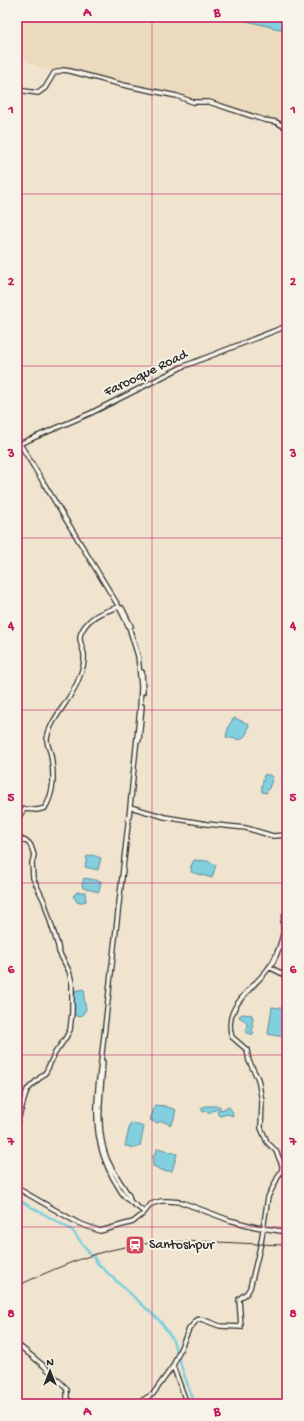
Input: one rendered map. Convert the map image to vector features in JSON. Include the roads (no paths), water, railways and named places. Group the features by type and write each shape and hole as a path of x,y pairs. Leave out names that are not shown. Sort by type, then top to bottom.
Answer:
{"street":[{"path":"17,90 38,93 45,88 54,73 63,70 122,85 177,96 188,100 210,102 264,120 276,122 287,128"},
{"name":"Farooque Road","path":"20,444 91,413 182,367 287,326"},
{"path":"20,444 119,607 129,627 135,645 140,667 140,708 131,807"},
{"path":"20,444 127,617 136,641 142,664 142,715 118,913 104,1047 96,1104 96,1116 98,1135 103,1157 110,1172 126,1198 144,1212"},
{"path":"17,820 24,809 37,810 45,808 52,792 53,778 51,755 47,739 51,724 69,699 79,680 84,662 84,654 79,639 83,629 93,617 119,607"},
{"path":"131,807 165,817 207,824 246,828 273,836 287,835"},
{"path":"17,837 29,843 31,846 34,855 32,864 32,878 44,902 59,952 69,970 73,990 72,1012 68,1036 55,1053 46,1072 27,1090 17,1123"},
{"path":"136,1404 153,1394 176,1362 189,1329 197,1320 220,1326 241,1327 238,1301 250,1288 261,1243 268,1197 281,1171 282,1165 275,1149 267,1142 261,1128 262,1101 258,1079 250,1064 247,1050 232,1037 230,1025 237,1003 256,984 273,962 282,938 283,921 287,910"},
{"path":"269,967 287,976"},
{"path":"17,1188 78,1223 100,1231 133,1222 151,1204 168,1201 181,1202 219,1217 263,1228 287,1232"},
{"path":"17,1344 44,1366 65,1387 67,1390 67,1399 74,1404"},
{"path":"173,1366 187,1404"}],"water":[{"path":"231,17 287,17 287,31"},
{"path":"234,718 249,724 246,735 240,740 226,737 229,725"},
{"path":"265,774 273,777 266,793 262,792 263,777"},
{"path":"92,855 101,858 98,870 85,867 87,856"},
{"path":"194,860 207,861 216,865 212,878 191,872 192,869 190,868"},
{"path":"84,878 101,881 99,892 83,888 82,885"},
{"path":"77,892 85,892 86,901 78,903 73,896"},
{"path":"83,989 85,991 84,999 86,1009 81,1017 76,1016 73,1009 75,991"},
{"path":"272,1007 287,1009 287,1038 268,1034"},
{"path":"243,1014 252,1015 252,1031 254,1033 251,1035 250,1033 246,1033 247,1022 239,1017"},
{"path":"155,1105 165,1106 176,1110 171,1125 162,1121 157,1123 150,1120"},
{"path":"206,1106 220,1106 220,1110 229,1107 233,1116 227,1114 221,1116 218,1115 217,1109 209,1114 206,1111 203,1112 201,1108"},
{"path":"131,1123 144,1127 140,1146 136,1148 125,1146"},
{"path":"158,1148 177,1154 172,1171 164,1171 153,1166 153,1157"}],"waterway":[{"path":"17,1199 72,1230 90,1254"},
{"path":"93,1256 98,1264 160,1321 172,1338 194,1404"}],"railway":[{"path":"17,1286 80,1259 107,1251 140,1244 161,1242 203,1242 287,1245"}],"place":[{"name":"Santoshpur","path":"135,1245"}]}
